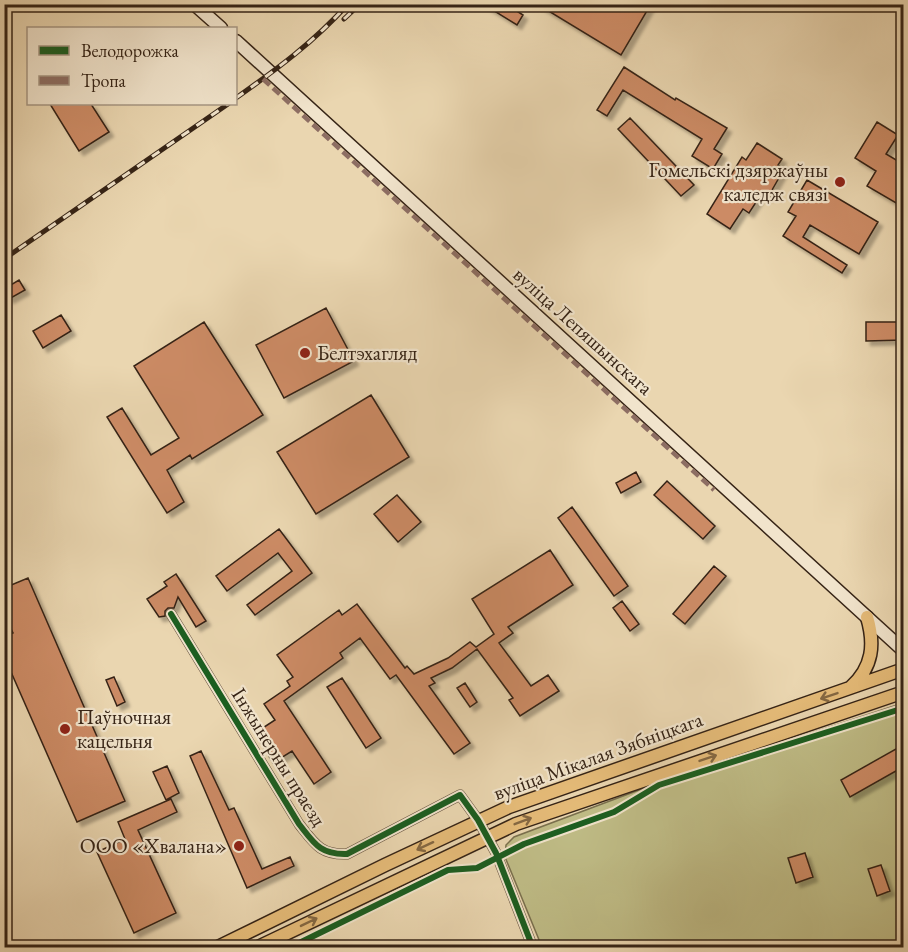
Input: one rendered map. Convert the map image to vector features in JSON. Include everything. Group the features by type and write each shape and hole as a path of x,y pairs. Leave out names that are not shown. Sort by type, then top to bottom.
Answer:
{"main road":[{"path":"194,4 220,27"},
{"name":"вуліца Лепяшынскага","path":"237,42 903,651"},
{"path":"849,689 861,677 870,657 872,633 867,617"},
{"name":"вуліца Мікалая Зябніцкага","path":"216,948 478,820 520,803 903,669"},
{"name":"вуліца Мікалая Зябніцкага","path":"256,948 487,837 541,814 903,692"}],"street":[{"name":"Інжынерны праезд","path":"171,614 299,824 319,849 333,855 347,854 460,795 478,820"},
{"path":"478,820 496,853 533,948"}],"shaded area":[{"path":"903,703 903,947 542,947 505,857 506,845 514,837 655,784"}],"building":[{"path":"483,4 506,4 523,15 517,25"},
{"path":"537,4 651,4 621,55"},
{"path":"624,67 675,100 676,98 727,128 714,149 722,154 713,169 692,156 702,139 623,90 607,116 597,110"},
{"path":"51,105 92,105 109,132 79,151"},
{"path":"630,118 694,185 681,196 618,129"},
{"path":"877,122 898,135 886,154 903,164 903,207 867,186 876,171 855,158"},
{"path":"757,143 782,159 778,165 784,169 768,197 762,193 749,213 743,209 730,229 707,214 742,157 746,160"},
{"path":"807,180 878,222 859,254 810,225 803,237 847,265 842,273 783,236 796,216 788,212"},
{"path":"19,280 25,290 9,299 4,289"},
{"name":"Белтэхагляд","path":"326,308 354,361 284,398 256,345"},
{"path":"61,315 71,331 43,348 33,331"},
{"path":"204,322 263,415 192,459 190,455 167,470 184,502 167,513 107,417 122,408 151,455 179,438 134,366"},
{"path":"866,322 903,322 903,340 866,341"},
{"path":"371,395 409,457 316,514 277,452"},
{"path":"636,472 641,482 621,493 616,483"},
{"path":"667,481 715,526 703,539 654,495"},
{"path":"397,495 421,522 398,542 374,514"},
{"path":"572,507 628,586 614,596 558,518"},
{"path":"279,529 312,573 255,615 247,605 292,571 278,553 227,591 216,576"},
{"path":"550,550 573,585 508,627 513,633 499,643 531,686 548,675 559,691 520,716 509,700 513,698 477,649 452,668 431,678 435,683 429,686 470,743 454,754 396,675 390,679 360,638 340,653 343,658 284,701 331,772 314,784 292,751 273,763 255,733 275,720 264,704 290,686 287,681 293,677 277,655 339,610 342,615 357,604 405,668 407,666 414,674 448,658 470,642 476,647 494,634 472,599"},
{"path":"714,566 726,576 685,624 673,614"},
{"path":"176,574 206,621 196,627 178,597 174,608 168,608 165,616 159,617 147,599 167,586 164,582"},
{"name":"Паўночная кацельня","path":"28,578 125,801 77,822 4,656 4,637 13,633 4,615 4,588"},
{"path":"622,601 639,624 630,631 613,608"},
{"path":"114,677 125,702 117,706 106,680"},
{"path":"342,678 381,738 366,748 327,687"},
{"path":"465,683 477,702 470,707 457,688"},
{"path":"903,745 903,767 850,797 841,780"},
{"name":"ООО «Хвалана»","path":"201,751 229,810 234,808 262,869 290,857 294,866 247,888 190,756"},
{"path":"167,766 179,793 166,800 153,772"},
{"path":"171,799 177,812 138,830 176,913 134,933 97,852 125,839 118,822"},
{"path":"805,853 813,877 796,883 788,858"},
{"path":"881,865 890,891 877,896 868,869"}],"railway":[{"path":"237,97 308,43 348,4"},
{"path":"344,19 360,4"},
{"path":"4,259 227,105"}],"marked path":[{"path":"263,79 714,490"}],"cycle path":[{"path":"171,614 299,824 318,846 330,852 347,854 460,795 478,820 496,853 533,948"},
{"path":"289,948 448,870 477,868 524,844 614,812 659,785 904,708"}],"place":[{"name":"Гомельскі дзяржаўны каледж связі","path":"840,182"},
{"name":"Белтэхагляд","path":"305,353"},
{"name":"Паўночная кацельня","path":"65,729"},
{"name":"ООО «Хвалана»","path":"239,846"}]}
